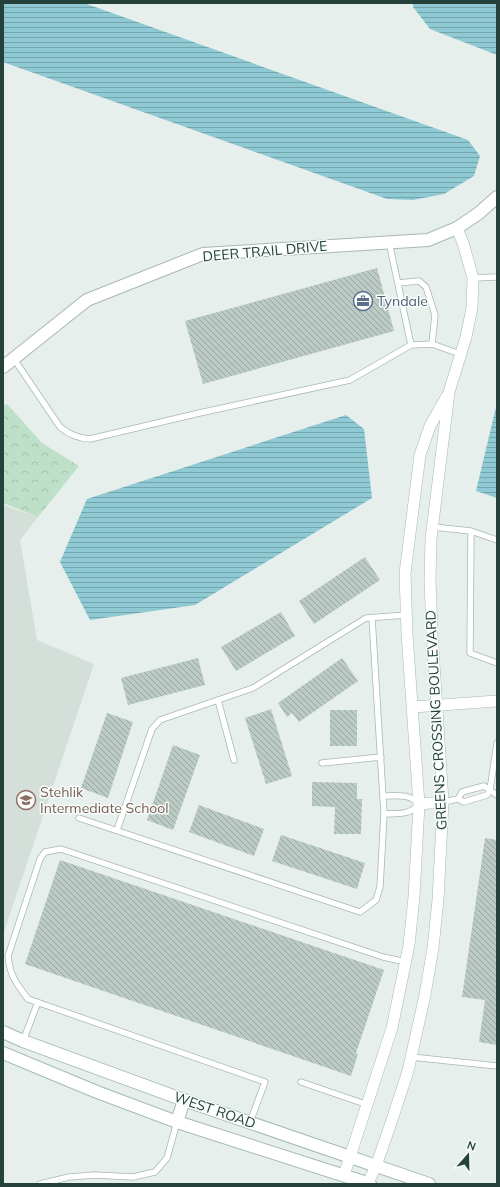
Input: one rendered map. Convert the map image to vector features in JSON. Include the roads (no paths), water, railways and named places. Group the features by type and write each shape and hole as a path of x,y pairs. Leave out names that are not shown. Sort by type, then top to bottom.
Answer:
{"main road":[{"name":"DEER TRAIL DRIVE","path":"3,367 87,300 202,254 428,240 456,228 479,213 497,197"},
{"name":"WEST ROAD","path":"3,1032 184,1100 429,1184"},
{"path":"15,1058 24,1041"},
{"name":"WEST ROAD","path":"3,1053 97,1092 178,1122 343,1177 369,1184"},
{"path":"178,1122 184,1100"}],"street":[{"name":"GREENS CROSSING BOULEVARD","path":"369,1184 399,1099 411,1057 425,995 433,948 439,885 443,802 430,579 433,527 449,392 466,337 472,308 474,278 463,243 456,228"},
{"name":"GREENS CROSSING BOULEVARD","path":"343,1177 351,1157 392,1028 406,962 414,898 418,804 405,573 420,455 430,426 449,392"},
{"path":"413,707 497,701"},
{"path":"418,804 443,802"}],"lane":[{"path":"389,242 411,345"},
{"path":"474,278 497,277"},
{"path":"398,283 419,281 426,287 435,315 432,344"},
{"path":"14,358 60,427 69,434 80,438 90,439 350,380 411,345 432,344 460,354"},
{"path":"433,527 471,531 497,540"},
{"path":"471,531 470,653 497,663"},
{"path":"117,830 152,729 160,720 253,688 366,618 407,615"},
{"path":"79,818 360,912 376,900 380,887 384,814 372,618"},
{"path":"218,700 234,760"},
{"path":"443,802 458,799 464,802 487,796 490,790 495,768 497,743"},
{"path":"322,763 381,757"},
{"path":"458,799 462,792 484,786 497,795"},
{"path":"384,796 406,796 413,798 418,804 414,811 408,813 384,814"},
{"path":"250,1122 265,1082 28,999 16,984 10,969 8,956 40,859 45,852 60,849 383,958 406,962"},
{"path":"24,1041 38,1002"},
{"path":"411,1057 497,1066"},
{"path":"301,1082 368,1105"},
{"path":"40,1184 69,1177 95,1175 133,1177 155,1172 167,1158 178,1122"}],"water":[{"path":"3,3 84,3 468,140 480,156 474,176 444,194 413,200 387,199 3,62"},
{"path":"413,3 497,3 497,55 430,29 413,7"},
{"path":"497,403 497,498 476,491"},
{"path":"346,415 364,429 372,498 195,605 90,620 60,562 87,499"}],"place":[{"name":"Tyndale","path":"363,301"},
{"name":"Stehlik Intermediate School","path":"26,800"}]}
